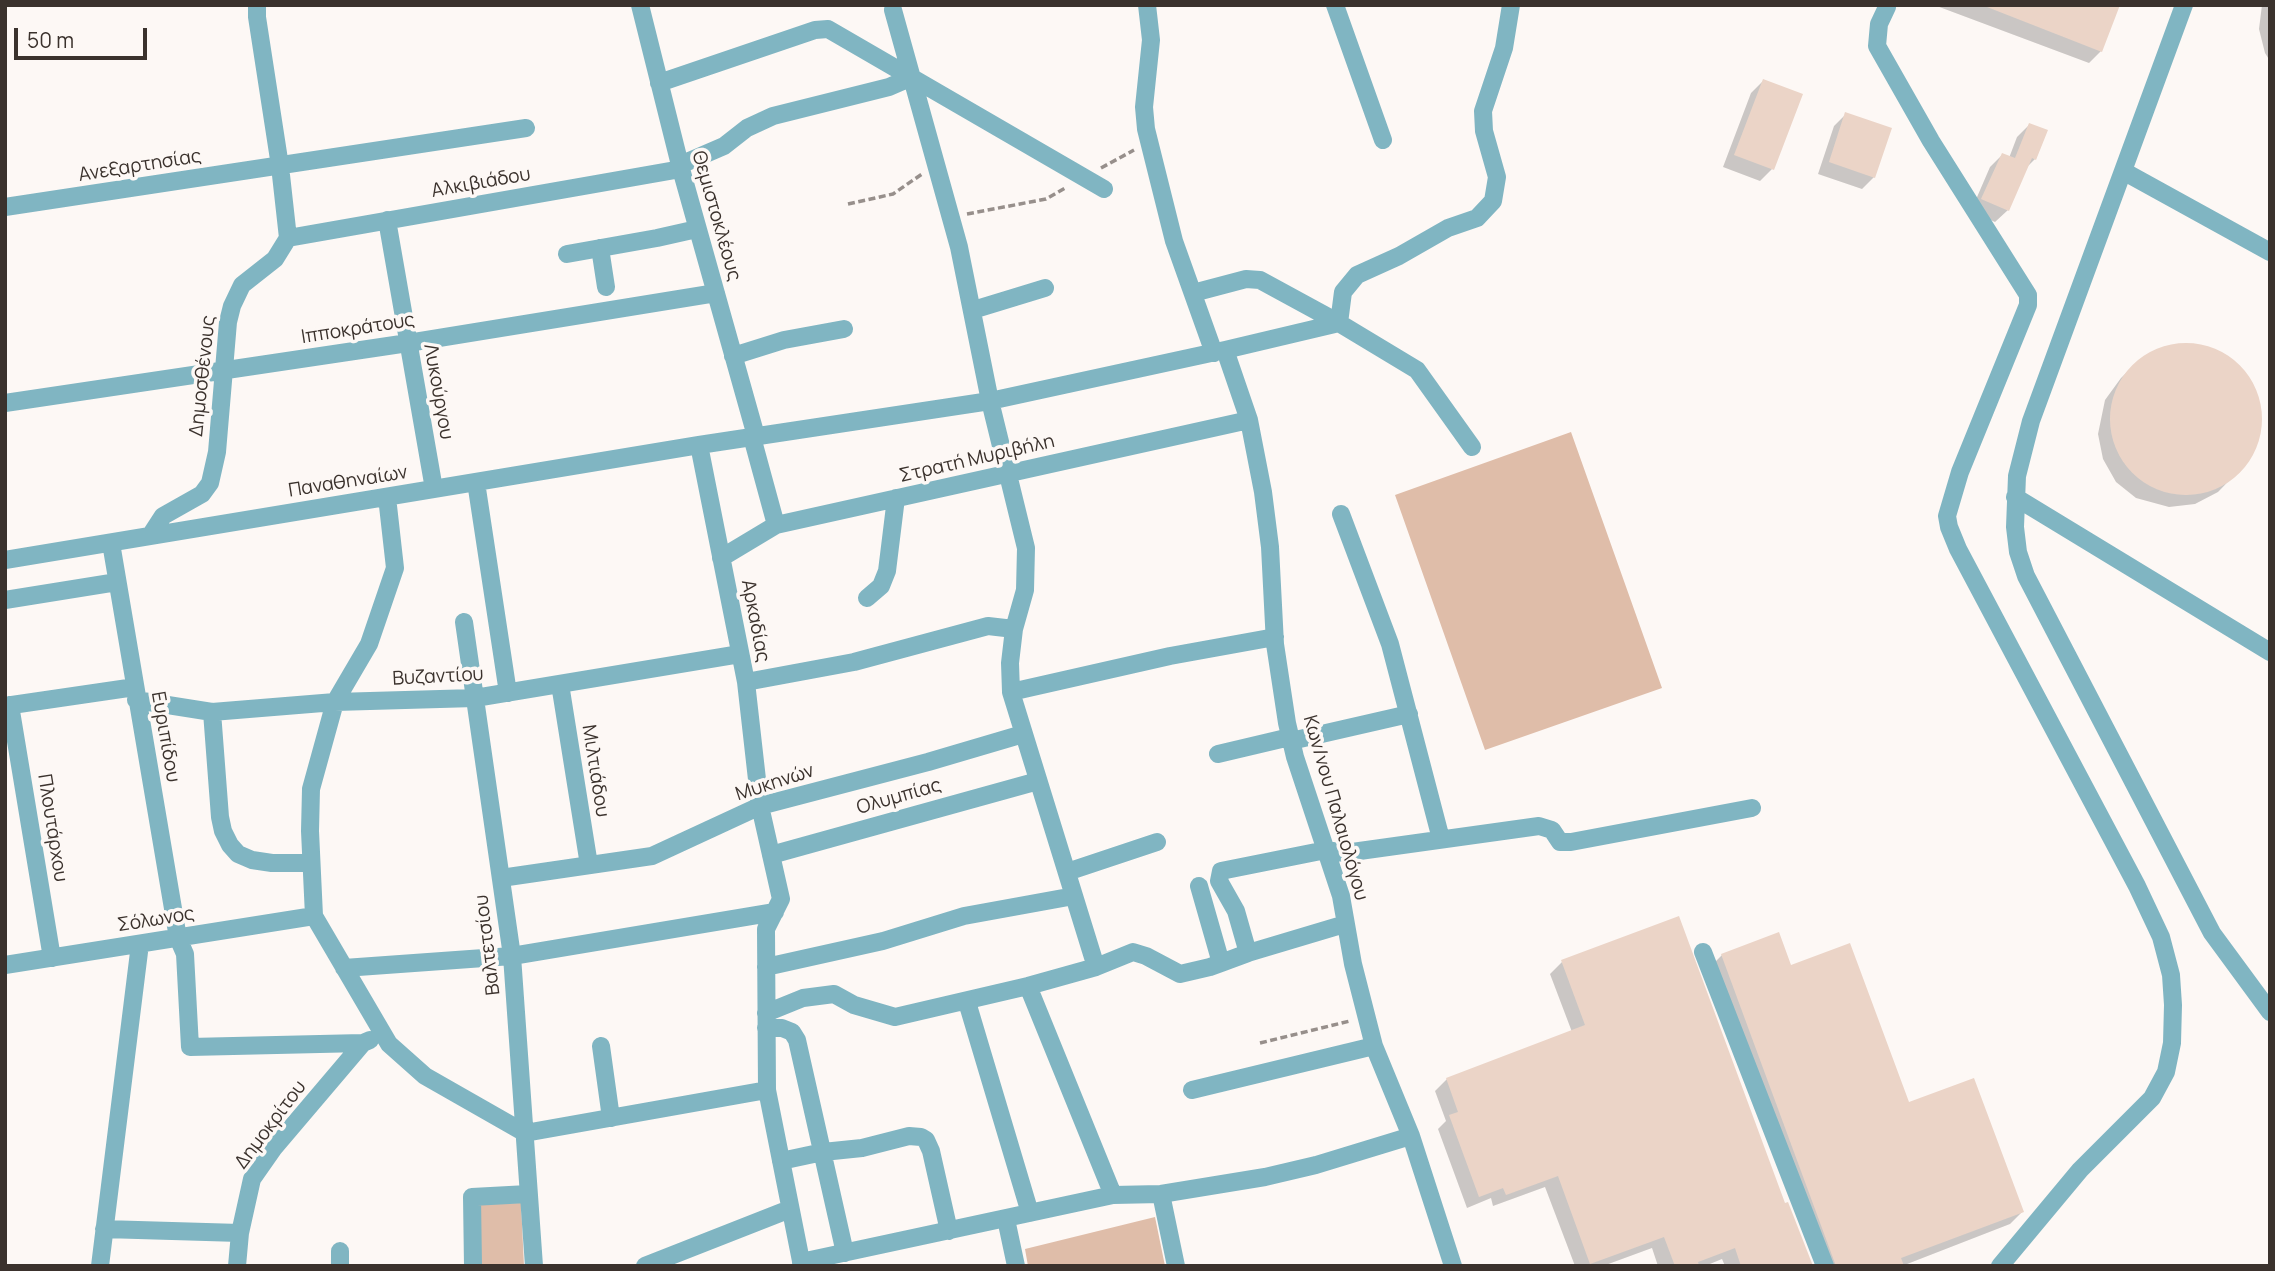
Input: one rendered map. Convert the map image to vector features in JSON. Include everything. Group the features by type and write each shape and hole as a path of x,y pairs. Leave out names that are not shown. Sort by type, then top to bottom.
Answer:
{"street":[{"path":"257,5 288,238"},
{"name":"Θεμιστοκλέους","path":"640,5 680,167 733,356 776,525"},
{"name":"Κων/νου Παλαιολόγου","path":"1147,5 1151,44 1144,115 1149,144 1174,242 1193,293 1249,420 1267,514 1275,638 1291,739 1340,897 1353,964 1374,1046 1411,1136 1453,1266"},
{"path":"1335,5 1383,140"},
{"path":"1339,323 1342,292 1357,275 1399,256 1448,228 1476,218 1493,201 1497,177 1484,131 1483,111 1504,48 1511,5"},
{"path":"2184,5 2031,422 2017,476 2015,497 2018,552 2026,576 2212,933 2270,1012"},
{"path":"1887,7 1879,24 1877,46 1931,141 2028,295 2028,305 1960,472 1947,516 1949,527 2137,886 2161,937 2171,975 2174,1005 2172,1043 2166,1072 2152,1098 2080,1170 2010,1262"},
{"path":"893,10 951,217 973,310 990,401 1026,548 1025,590 1014,629 1010,663 1011,692 1096,967"},
{"path":"659,83 822,29 835,32 1104,189"},
{"name":"Αλκιβιάδου","path":"288,238 680,167 718,149 753,125 773,116 889,87 912,77"},
{"name":"Ανεξαρτησίας","path":"5,207 526,128"},
{"path":"2123,171 2270,253"},
{"name":"Λυκούργου","path":"387,220 433,489"},
{"path":"567,254 697,229"},
{"name":"Δημοσθένους","path":"150,536 163,516 202,494 211,481 217,448 228,322 234,298 248,279 277,257 288,238"},
{"path":"600,248 606,287"},
{"path":"1193,293 1246,279 1260,281 1339,323 1417,370 1472,447"},
{"path":"973,310 1045,288"},
{"name":"Ιπποκράτους","path":"5,403 408,343 716,293"},
{"name":"Παναθηναίων","path":"5,560 699,445 990,401 1219,352 1339,323"},
{"path":"733,356 784,340 844,329"},
{"name":"Στρατή Μυριβήλη","path":"721,558 776,525 1249,420"},
{"name":"Αρκαδίας","path":"699,445 746,682 760,806 781,900 766,929 766,1090 801,1264"},
{"path":"476,482 508,693"},
{"path":"387,497 395,568 369,643 335,702 311,789 311,863 314,916 389,1044 425,1076 525,1133 766,1090"},
{"path":"2015,497 2270,652"},
{"path":"867,598 881,586 887,571 897,498"},
{"path":"1342,514 1390,644 1441,839"},
{"name":"Ευριπίδου","path":"110,543 178,938 185,954 190,1047 363,1043"},
{"path":"5,600 117,582"},
{"name":"Βαλτετσίου","path":"464,622 512,956 534,1266"},
{"path":"746,682 854,662 989,626 1014,629"},
{"path":"1011,692 1170,656 1275,638"},
{"name":"Βυζαντίου","path":"8,706 135,693 212,712 335,702 475,698 740,654"},
{"name":"Μιλτιάδου","path":"560,684 589,865"},
{"name":"Πλουτάρχου","path":"8,706 52,958"},
{"path":"212,712 220,817 230,845 238,854 251,860 311,863"},
{"path":"1218,754 1409,713"},
{"name":"Μυκηνών","path":"501,878 652,856 760,806 1023,734"},
{"name":"Ολυμπίας","path":"771,855 1038,780"},
{"path":"1248,953 1236,911 1219,881 1221,871 1326,850 1345,853 1539,826 1552,830 1560,842 1571,842 1752,808"},
{"path":"1067,872 1157,842"},
{"path":"1199,886 1221,963"},
{"path":"766,967 883,941 964,916 1074,896"},
{"path":"344,968 512,956 775,912"},
{"name":"Σόλωνος","path":"5,965 314,916"},
{"path":"766,1021 803,998 823,994 834,994 854,1005 895,1017 1028,986 1096,967 1133,952 1180,974 1345,924"},
{"path":"100,1266 139,944"},
{"path":"1703,952 1825,1266"},
{"path":"1028,986 1113,1195"},
{"path":"967,1002 1030,1213"},
{"path":"766,1021 792,1032 797,1040 845,1253"},
{"name":"Δημοκρίτου","path":"237,1266 240,1233 252,1179 363,1043 382,1033"},
{"path":"601,1046 611,1118"},
{"path":"1192,1090 1374,1046"},
{"path":"781,1161 823,1152 862,1148 909,1136 920,1137 926,1140 931,1151 949,1231"},
{"path":"801,1264 1113,1195 1161,1194 1265,1177 1328,1162 1411,1136"},
{"path":"473,1266 472,1197 528,1194"},
{"path":"1161,1194 1176,1266"},
{"path":"646,1265 790,1209"},
{"path":"1006,1219 1016,1266"},
{"path":"104,1229 240,1233"}],"path":[{"path":"848,204 896,193 936,163"},
{"path":"951,217 1046,199"},
{"path":"1260,1042 1367,1017"}],"shaded area":[{"path":"1571,432 1662,688 1485,750 1395,495"},
{"path":"521,1203 524,1266 478,1266 477,1204"},
{"path":"1155,1217 1165,1266 1028,1266 1025,1249"}],"building":[{"path":"1982,5 2120,5 2102,52"},
{"path":"1763,79 1803,94 1774,170 1734,155"},
{"path":"1845,112 1892,128 1875,178 1829,162"},
{"path":"2029,123 2048,130 2036,160 2032,158 2009,211 1981,199 2002,153 2015,158"},
{"path":"2186,343 2215,349 2240,365 2256,390 2262,419 2256,448 2240,473 2215,489 2186,495 2157,489 2132,473 2116,448 2110,419 2116,390 2132,365 2157,349"},
{"path":"1679,916 1785,1203 1788,1202 1813,1266 1741,1266 1735,1248 1698,1262 1699,1266 1675,1266 1664,1237 1590,1264 1558,1176 1506,1195 1503,1188 1479,1197 1449,1115 1458,1112 1446,1078 1585,1025 1561,960"},
{"path":"1779,932 1791,965 1850,943 1909,1102 1974,1078 2024,1212 1901,1258 1904,1266 1836,1266 1721,954"}]}
